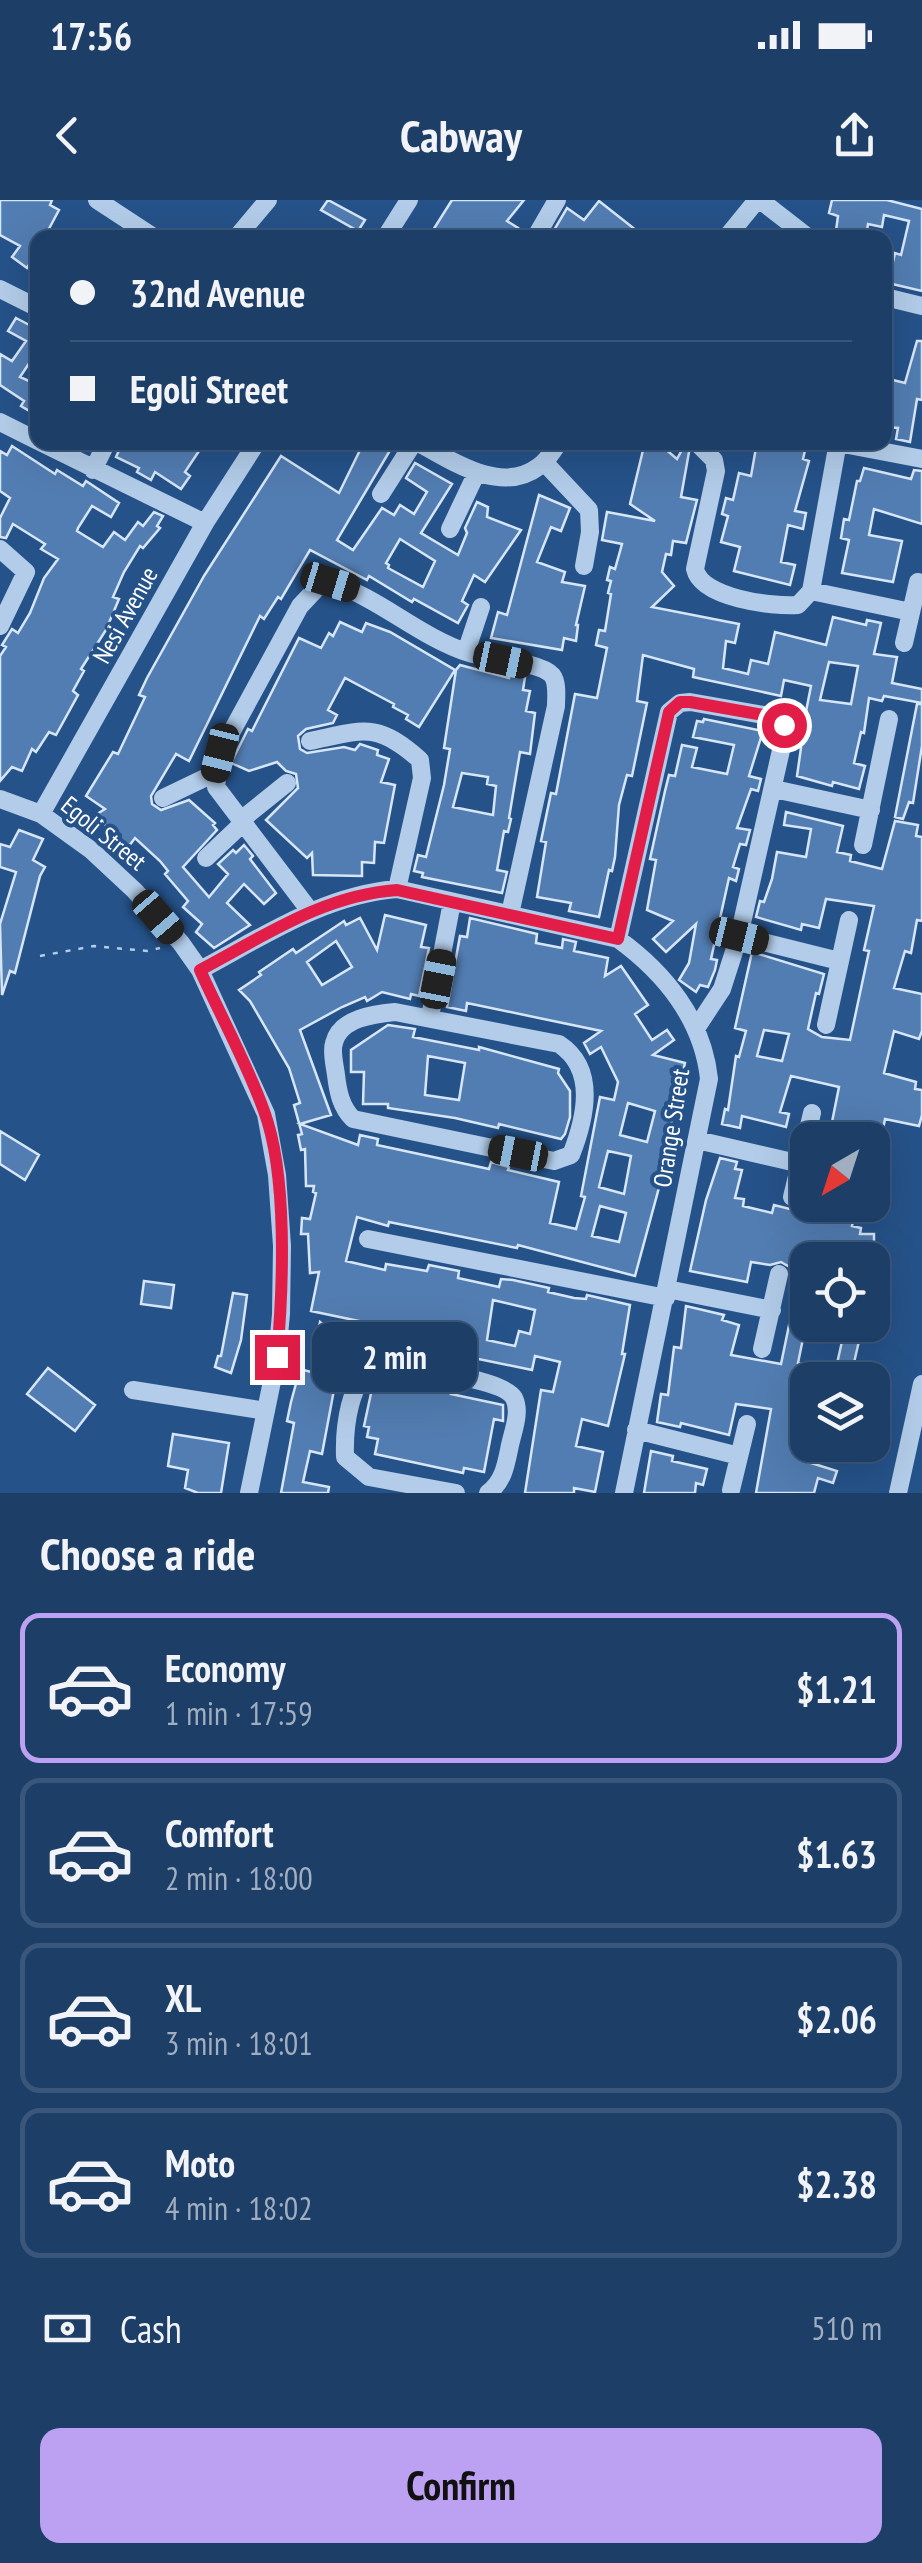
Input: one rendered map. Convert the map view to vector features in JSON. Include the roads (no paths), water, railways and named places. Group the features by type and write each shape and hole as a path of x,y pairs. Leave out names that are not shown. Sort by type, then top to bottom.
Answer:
{"street":[{"path":"97,200 143,230"},
{"path":"243,230 268,200"},
{"path":"390,230 408,200"},
{"path":"540,230 557,200"},
{"path":"733,230 758,200 798,230"},
{"path":"0,289 30,304"},
{"path":"892,299 922,306"},
{"path":"0,422 30,437"},
{"path":"54,450 205,522"},
{"path":"93,470 103,450"},
{"name":"Nesi Avenue","path":"41,814 205,522 251,450"},
{"path":"381,494 411,450"},
{"path":"432,450 477,472 520,475 536,469 554,450"},
{"path":"704,450 714,460 716,471 696,577 719,593 783,606 798,605 810,591 837,450"},
{"path":"875,450 922,459"},
{"path":"544,462 590,510 584,566"},
{"path":"450,530 477,472"},
{"path":"0,549 26,572 0,626"},
{"path":"310,911 216,787 215,773 220,753 300,606 317,588 330,582 354,590 442,642 466,652 542,669 556,684 556,706 510,914"},
{"path":"904,643 918,582"},
{"path":"810,591 911,612"},
{"path":"466,652 481,607"},
{"path":"618,939 669,712 680,702 690,702 775,717 784,725 784,738 739,936 722,989 697,1027"},
{"path":"863,845 889,719"},
{"path":"310,741 374,730 420,760 422,778 397,890"},
{"path":"162,798 215,773"},
{"path":"206,858 287,783"},
{"path":"774,789 872,810"},
{"name":"Egoli Street","path":"0,798 41,814 92,850 135,890 181,943 200,970 266,1114 277,1175 281,1314 277,1357 248,1493"},
{"name":"Orange Street","path":"200,970 310,911 368,892 397,890 618,939 670,988 697,1027 709,1079 624,1493"},
{"path":"430,1017 452,902"},
{"path":"826,1024 849,920"},
{"path":"739,936 839,961"},
{"path":"395,1012 430,1017 558,1044 573,1054 584,1071 586,1092 571,1154 554,1160 353,1119 345,1111 338,1090 333,1046 336,1038 366,1016 395,1012"},
{"path":"810,1122 812,1113"},
{"path":"698,1140 790,1162"},
{"path":"368,1239 772,1310"},
{"path":"762,1349 779,1274"},
{"path":"456,1493 369,1478 346,1458 345,1443 357,1382 365,1370 378,1364 484,1382 506,1390 515,1400 517,1414 502,1479 488,1493"},
{"path":"898,1493 922,1384"},
{"path":"133,1390 266,1411"},
{"path":"731,1490 747,1424"},
{"path":"636,1430 739,1456"}]}
